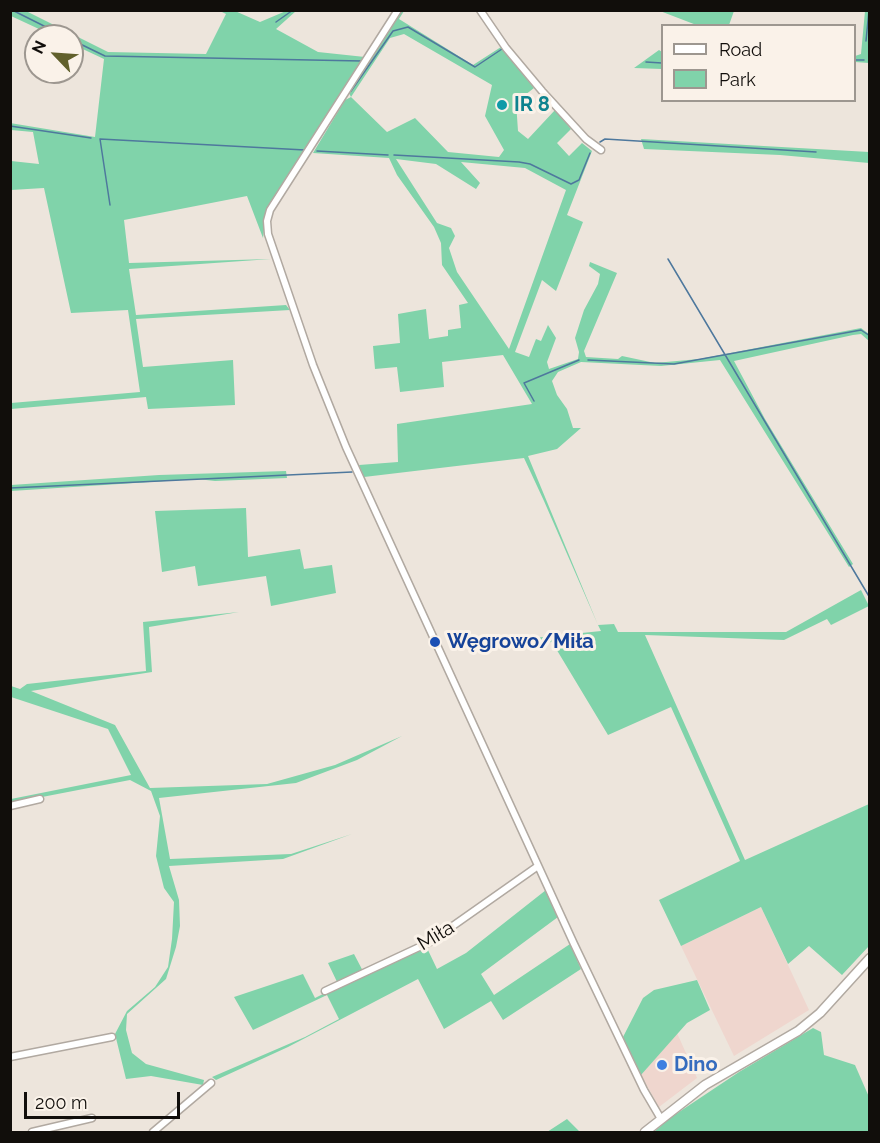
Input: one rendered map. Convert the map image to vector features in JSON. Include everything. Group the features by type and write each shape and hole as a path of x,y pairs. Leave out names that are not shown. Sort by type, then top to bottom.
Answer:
{"main road":[{"path":"645,1132 705,1085 798,1031 820,1012 870,958"}],"street":[{"path":"398,10 270,210 267,221 268,234 313,365 346,447 538,866 644,1089 661,1119"},
{"path":"480,10 506,48 542,91 586,139 601,150"},
{"path":"10,806 40,799"},
{"name":"Miła","path":"325,991 430,942 538,866"},
{"path":"10,1057 112,1037"},
{"path":"153,1132 211,1083"},
{"path":"32,1132 92,1119"}],"shaded area":[{"path":"761,907 809,1010 734,1056 681,946"},
{"path":"677,1033 697,1078 659,1107 641,1075"}],"green space":[{"path":"734,10 729,24 694,24 660,11"},
{"path":"11,11 26,11 52,24 28,24 11,16"},
{"path":"220,11 235,11 260,22 286,11 296,11 276,29 318,52 365,57 266,214 263,238 247,196 124,220 129,263 271,259 129,269 136,315 286,305 290,310 136,319 143,367 233,360 235,405 148,409 146,397 11,409 11,403 140,392 128,310 71,313 44,188 11,190 11,161 39,164 33,132 11,130 10,123 95,137 104,59 84,50 84,40 108,52 206,54 226,14"},
{"path":"401,11 404,11 399,19 473,65 501,47 534,88 516,102 518,131 528,139 555,110 571,129 557,143 569,156 582,143 592,151 567,215 583,222 556,291 542,280 515,352 529,357 536,339 541,341 548,325 556,338 547,362 549,369 578,359 579,352 575,338 584,310 598,284 600,274 589,266 590,262 617,273 584,351 586,357 618,359 622,356 655,363 699,359 861,328 869,334 869,341 861,334 853,335 734,361 765,419 853,564 849,567 720,360 661,366 581,362 558,372 552,381 557,395 567,409 573,428 581,428 557,449 528,456 598,625 524,458 364,477 359,465 398,462 397,424 532,404 503,355 442,362 444,387 400,392 397,367 375,369 373,346 400,343 398,314 426,309 429,339 448,336 448,330 461,328 459,305 468,303 442,265 441,243 434,227 397,175 389,158 313,153 345,100 351,97 349,93","holes":["404,34 492,85 485,116 504,150 499,157 448,152 415,118 387,132 351,97 390,38","396,159 436,164 476,189 480,183 461,162 525,168 566,190 509,349 457,272 449,248 455,236 451,228 437,223"]},
{"path":"865,11 869,11 869,63 856,62 856,56 861,54"},
{"path":"659,50 661,51 661,69 634,68"},
{"path":"641,139 869,152 869,163 780,155 644,149"},
{"path":"286,471 287,478 215,481 197,479 11,491 11,485 159,475"},
{"path":"246,508 248,557 300,549 304,569 332,565 336,593 271,606 266,576 198,586 195,566 162,572 155,511"},
{"path":"861,590 869,606 831,625 827,619 784,640 645,635 745,860 869,804 869,946 842,975 809,946 788,964 761,907 681,946 659,900 740,861 671,707 608,735 552,642 491,648 485,643 601,631 598,625 614,624 618,632 786,632"},
{"path":"239,612 149,627 152,672 31,691 115,725 150,788 267,784 335,765 402,736 357,760 296,783 159,798 170,859 291,854 352,834 283,859 169,866 179,900 180,926 176,947 166,979 127,1014 126,1030 132,1053 146,1064 204,1080 203,1085 151,1076 126,1079 115,1034 127,1011 155,987 168,967 172,939 174,902 164,888 156,856 160,816 151,791 130,780 11,803 11,799 131,775 108,729 11,697 11,686 20,689 27,684 146,671 143,622"},
{"path":"546,890 558,917 481,974 494,995 570,944 581,969 503,1020 491,1001 444,1029 418,979 288,1047 216,1080 212,1077 305,1037 339,1019 327,995 253,1030 234,997 303,974 315,998 339,986 328,963 354,954 365,975 427,948 437,969 466,953"},
{"path":"697,980 710,1010 687,1023 641,1075 623,1037 643,998 654,990"},
{"path":"813,1028 821,1032 824,1055 855,1065 869,1097 869,1132 654,1132 670,1118 739,1072"},
{"path":"567,1119 580,1132 547,1132"}],"waterway":[{"path":"12,10 40,24"},
{"path":"276,22 293,10"},
{"path":"866,41 869,10"},
{"path":"351,91 393,31 408,27 475,67 502,49"},
{"path":"84,46 105,56 362,61"},
{"path":"856,60 864,60"},
{"path":"646,62 661,63"},
{"path":"10,126 91,138"},
{"path":"110,205 100,139 305,150"},
{"path":"600,142 605,139 816,152"},
{"path":"317,151 388,155"},
{"path":"394,155 519,162 530,164 571,184 579,180 590,153"},
{"path":"668,259 870,598"},
{"path":"588,360 674,364 861,330 870,336"},
{"path":"534,401 524,383 579,360"},
{"path":"10,488 352,472"}],"place":[{"name":"IR 8","path":"502,105"},
{"name":"Węgrowo/Miła","path":"435,642"},
{"name":"Dino","path":"662,1065"}]}
